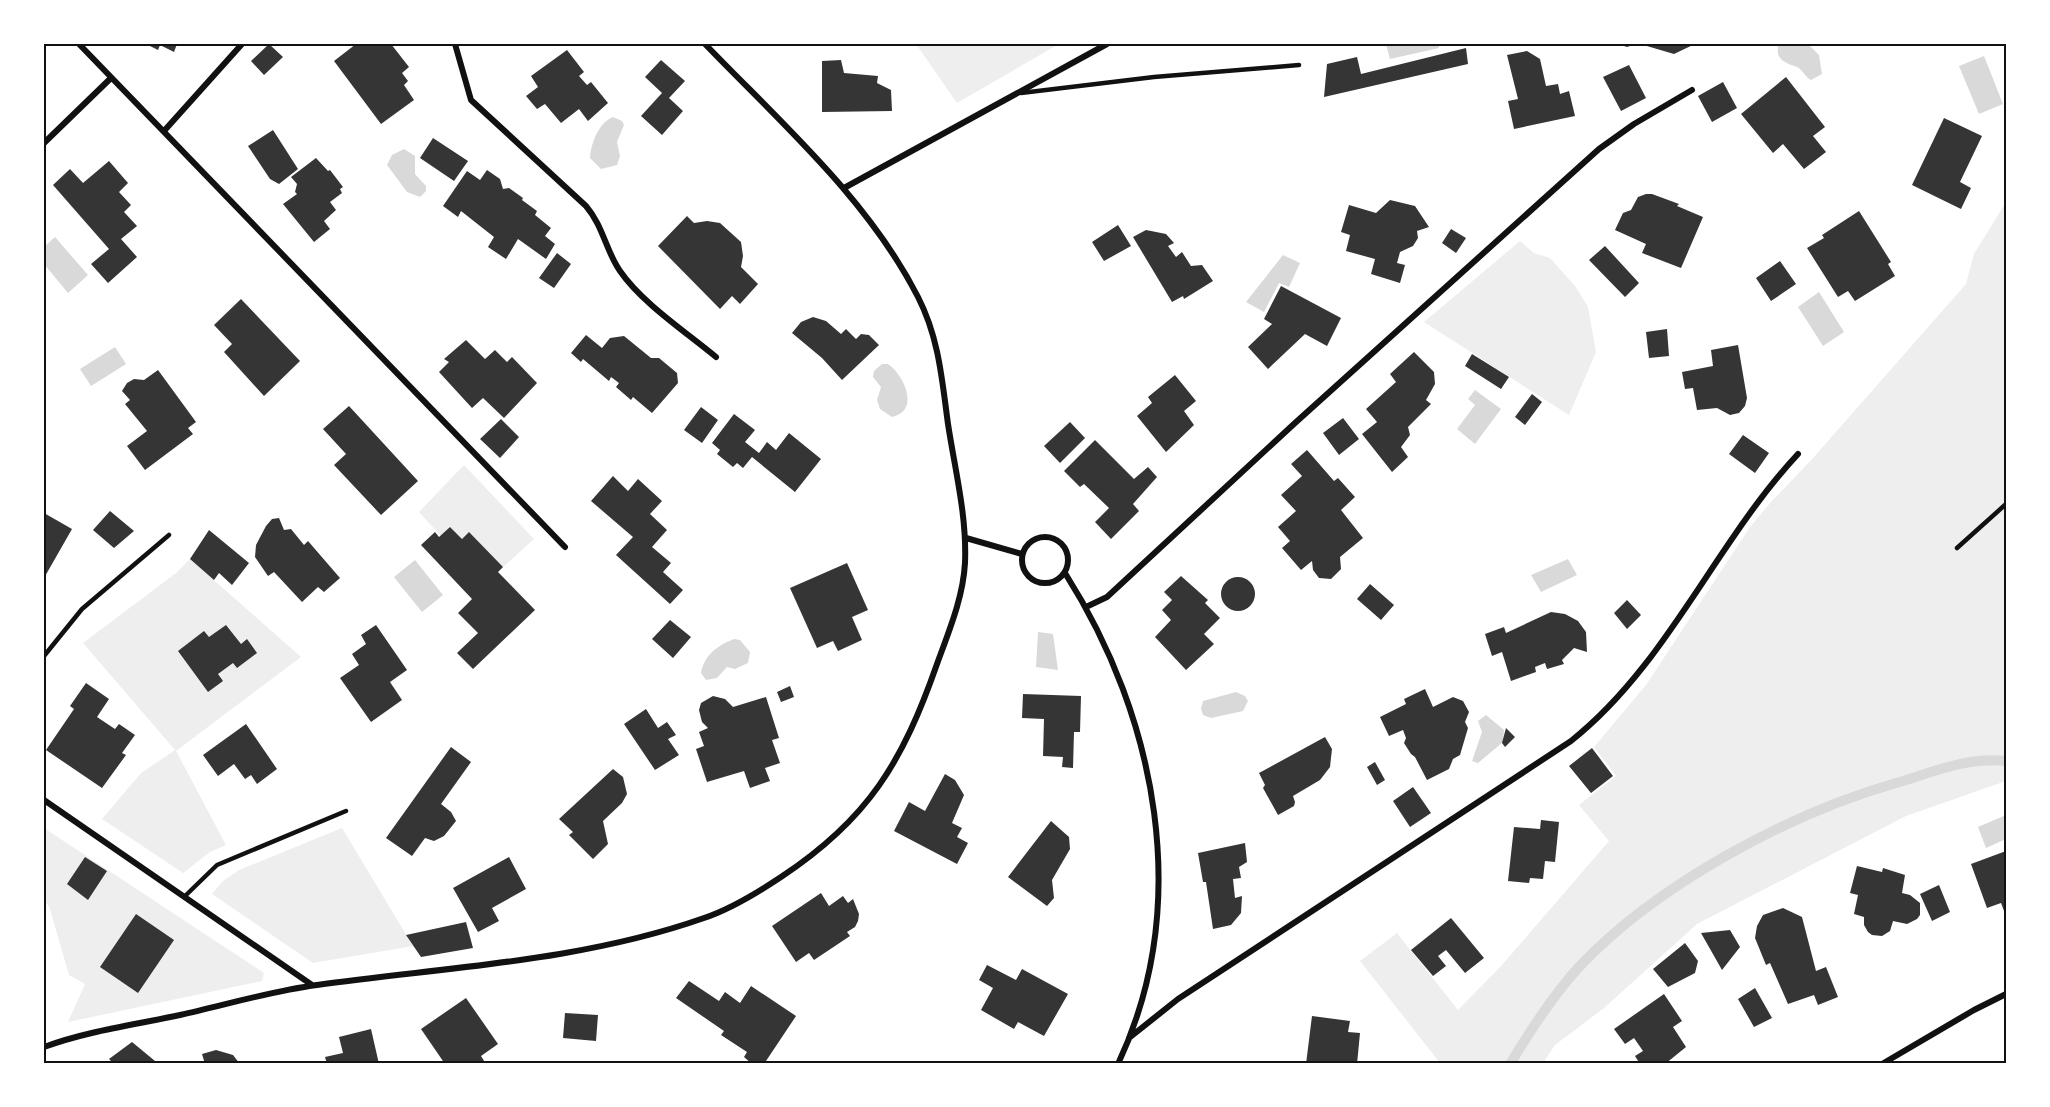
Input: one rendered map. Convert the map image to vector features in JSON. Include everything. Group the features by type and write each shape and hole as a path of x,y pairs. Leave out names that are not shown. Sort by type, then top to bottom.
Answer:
{"street":[{"path":"79,44 565,547"},
{"path":"164,131 242,44"},
{"path":"455,44 471,100 586,206 599,224 608,253 622,274 637,290 716,357"},
{"path":"44,1047 86,1035 312,986 530,960 605,945 708,917 740,902 818,852 859,813 886,778 919,715 962,591 966,538 942,369 930,325 910,284 844,188 705,44"},
{"path":"844,188 1107,44"},
{"path":"44,143 111,78"},
{"path":"1086,607 1107,597 1295,423 1599,149 1634,124 1692,90"},
{"path":"1130,1038 1178,999 1571,741 1592,724 1632,680 1770,485 1798,454"},
{"path":"1044,537 1058,541 1066,551 1068,559 1065,573 1054,582 1039,583 1026,575 1021,561 1022,554 1030,542 1036,538 1044,537"},
{"path":"966,538 1022,554"},
{"path":"1065,573 1086,607 1122,691 1151,784 1158,845 1151,965 1130,1038 1118,1064"},
{"path":"44,800 312,986"},
{"path":"1882,1064 1893,1061 1974,1010 2007,994"}],"lane":[{"path":"1014,94 1154,77 1299,65"},
{"path":"1957,548 2007,504"},
{"path":"44,656 82,609 169,535"},
{"path":"184,897 218,865 346,811"}],"shaded area":[{"path":"916,44 1059,44 957,103"},
{"path":"1386,44 1438,44 1439,48 1390,59"},
{"path":"1779,44 1808,44 1819,55 1822,74 1811,80 1799,68 1782,60 1778,53"},
{"path":"1984,56 2003,104 1979,114 1959,66"},
{"path":"613,117 622,121 624,125 617,142 620,156 617,165 601,169 590,158 592,147 599,129"},
{"path":"404,149 415,156 415,174 426,186 426,191 420,197 407,192 387,165 392,155"},
{"path":"2006,202 2006,781 1906,816 1697,924 1604,1008 1555,1045 1543,1063 1440,1063 1360,961 1397,933 1458,1010 1502,965 1609,841 1579,805 1616,776 1594,747 1646,685 1750,527 1966,284 1974,254"},
{"path":"55,237 88,275 68,293 44,264 44,247"},
{"path":"1520,241 1534,253 1550,258 1575,286 1588,307 1596,352 1569,415 1424,322"},
{"path":"1283,255 1300,263 1289,287 1279,283 1264,312 1246,302"},
{"path":"1819,292 1844,332 1823,346 1798,307"},
{"path":"115,347 126,364 91,386 80,369"},
{"path":"882,364 888,364 894,369 900,376 907,393 906,408 892,417 880,409 877,400 881,387 873,377 874,371"},
{"path":"1475,390 1501,409 1475,444 1457,429 1475,405 1468,399"},
{"path":"464,465 534,539 503,567 469,533 462,539 450,527 441,536 419,512"},
{"path":"190,559 301,657 176,751 226,845 210,852 183,873 102,819 141,773 175,750 83,643 176,573"},
{"path":"1568,559 1577,575 1541,592 1531,575"},
{"path":"415,560 443,595 422,612 394,577"},
{"path":"1038,632 1053,634 1058,670 1036,667"},
{"path":"734,639 740,640 750,652 748,663 735,669 727,667 717,678 706,680 701,673 705,661 717,648"},
{"path":"1236,692 1245,696 1248,701 1243,711 1211,718 1203,715 1201,709 1203,701"},
{"path":"1486,715 1504,730 1503,742 1478,763 1472,761 1482,732 1478,721"},
{"path":"2006,815 2006,839 1986,848 1978,827"},
{"path":"44,828 264,973 262,981 68,1022 85,984 69,975 49,906 44,900"},
{"path":"342,828 413,946 313,963 212,894 223,881 239,870"}],"building":[{"path":"146,44 177,44 174,52 160,45 158,50"},
{"path":"269,44 283,57 264,75 251,61"},
{"path":"356,44 391,44 409,67 402,73 408,81 404,85 414,100 381,124 334,61"},
{"path":"1618,44 1636,44 1627,47"},
{"path":"1640,44 1695,44 1674,54"},
{"path":"1466,48 1468,64 1324,97 1327,64 1357,57 1361,74"},
{"path":"567,50 584,72 579,76 587,85 591,82 608,103 588,121 579,109 561,123 545,104 537,109 526,96 538,87 531,76"},
{"path":"1527,51 1540,59 1546,86 1558,84 1560,94 1569,91 1575,116 1514,129 1508,101 1518,99 1507,55"},
{"path":"661,60 685,81 669,98 683,111 662,135 641,116 662,93 645,77"},
{"path":"841,60 844,73 878,76 877,83 891,90 892,111 822,112 822,61"},
{"path":"1629,65 1646,98 1621,111 1603,77"},
{"path":"1786,77 1825,127 1813,136 1826,152 1804,169 1783,144 1773,153 1741,114"},
{"path":"1723,82 1737,108 1712,122 1698,96"},
{"path":"1944,118 1982,136 1960,182 1971,188 1961,209 1912,185"},
{"path":"273,130 298,169 279,184 270,179 248,146"},
{"path":"433,138 468,161 454,181 420,158"},
{"path":"316,158 328,171 330,170 343,187 340,189 342,193 330,202 336,210 324,221 330,229 314,242 283,204 297,194 295,192 297,184 291,177"},
{"path":"109,161 128,183 119,192 131,205 124,212 137,226 121,239 137,257 108,283 91,264 109,249 53,185 70,169 83,183"},
{"path":"487,170 500,179 503,189 509,188 523,198 522,200 537,211 535,215 551,228 545,236 555,244 546,259 518,239 506,259 488,247 494,237 461,211 458,217 443,206 467,171 480,180"},
{"path":"1646,194 1679,204 1677,206 1703,217 1681,268 1642,253 1646,244 1615,230 1623,213 1631,210 1638,197"},
{"path":"1390,200 1415,206 1429,227 1417,231 1418,238 1413,246 1400,252 1397,263 1405,265 1400,283 1371,274 1375,259 1346,251 1350,235 1341,232 1349,205 1376,213"},
{"path":"1859,211 1891,262 1888,264 1895,276 1855,301 1848,291 1838,297 1807,248 1824,238 1822,235"},
{"path":"687,216 694,223 707,221 720,223 741,242 743,256 741,267 758,284 740,304 732,296 720,309 658,246"},
{"path":"1118,225 1131,246 1104,261 1092,242"},
{"path":"1451,229 1466,238 1456,253 1442,243"},
{"path":"1146,230 1166,234 1174,243 1168,246 1176,257 1182,252 1191,266 1202,265 1213,281 1184,299 1183,296 1172,302 1133,237"},
{"path":"1605,246 1639,283 1625,297 1589,260"},
{"path":"557,253 571,264 554,288 539,278"},
{"path":"1780,261 1796,284 1771,301 1756,278"},
{"path":"1281,286 1341,318 1327,346 1305,334 1268,369 1248,347 1272,324 1264,319"},
{"path":"241,299 300,361 264,396 224,352 232,344 214,325"},
{"path":"813,317 826,321 841,334 846,329 856,339 861,334 869,335 879,345 842,380 822,358 792,333 801,322"},
{"path":"1667,329 1669,356 1649,358 1646,332"},
{"path":"586,335 602,348 610,338 624,336 651,358 659,358 677,373 678,383 652,413 633,397 631,400 616,387 619,383 611,377 609,381 583,359 581,362 571,353"},
{"path":"466,340 485,359 495,350 507,362 512,357 537,383 504,418 483,398 472,408 439,372 449,362 444,359"},
{"path":"1738,345 1747,398 1745,406 1739,413 1730,415 1717,408 1697,410 1693,388 1685,389 1682,372 1713,366 1711,350"},
{"path":"1414,352 1434,372 1435,384 1426,400 1431,404 1408,427 1410,435 1401,447 1408,457 1392,472 1362,434 1377,422 1366,409 1396,382 1390,374"},
{"path":"1472,354 1509,377 1501,389 1465,366"},
{"path":"158,370 196,422 188,428 193,434 145,470 127,446 147,431 125,404 130,400 122,391 127,383 134,379 144,380"},
{"path":"1175,375 1196,401 1184,411 1194,425 1166,452 1137,416 1152,403 1148,397"},
{"path":"1532,394 1542,402 1525,425 1515,417"},
{"path":"349,406 418,481 381,515 334,465 346,454 323,429"},
{"path":"701,407 718,420 702,443 684,430"},
{"path":"734,414 755,430 745,442 759,453 767,442 776,450 789,433 821,459 795,492 752,457 743,468 737,463 733,467 717,454 720,450 712,443"},
{"path":"1343,418 1359,439 1339,455 1323,433"},
{"path":"501,419 519,437 500,458 480,439"},
{"path":"1070,422 1085,438 1060,463 1044,446"},
{"path":"1743,435 1769,453 1755,473 1729,454"},
{"path":"1095,440 1134,479 1148,467 1157,477 1133,504 1139,511 1111,539 1095,522 1109,508 1084,484 1080,487 1064,471"},
{"path":"1307,450 1334,481 1338,478 1355,497 1341,510 1363,538 1340,557 1341,569 1331,579 1319,578 1313,570 1312,561 1301,570 1282,548 1290,541 1278,527 1296,511 1281,495 1302,476 1291,464"},
{"path":"613,476 628,491 638,479 662,501 650,514 667,530 652,547 671,563 663,572 683,590 670,604 616,555 633,537 591,501"},
{"path":"110,511 134,531 114,548 93,530"},
{"path":"44,513 72,529 44,578"},
{"path":"279,518 284,530 291,529 304,545 308,541 340,578 324,592 318,587 302,602 274,572 268,576 255,557 256,545 266,526 272,519"},
{"path":"450,527 462,539 469,532 503,567 498,572 535,610 473,669 457,653 478,633 458,613 472,599 421,545 435,532 439,537"},
{"path":"209,530 249,563 232,585 219,573 214,580 190,559"},
{"path":"847,563 868,610 852,617 862,640 838,651 833,641 817,648 790,588"},
{"path":"1181,576 1208,600 1205,603 1220,618 1204,634 1214,644 1186,670 1155,637 1171,620 1162,610 1172,600 1164,592"},
{"path":"1238,577 1250,582 1255,594 1250,606 1238,611 1226,606 1221,594 1226,582"},
{"path":"1370,584 1394,605 1381,620 1357,599"},
{"path":"1627,600 1641,615 1627,629 1614,613"},
{"path":"1551,612 1565,614 1578,621 1586,632 1587,652 1574,648 1562,660 1564,664 1547,669 1545,663 1535,667 1536,672 1511,681 1502,652 1492,656 1485,634 1504,627 1506,633"},
{"path":"670,620 691,637 673,658 652,639"},
{"path":"226,625 241,644 247,639 257,653 237,668 233,663 218,674 223,681 208,692 178,651 204,631 209,637"},
{"path":"376,625 407,670 390,682 402,700 371,722 340,678 359,665 352,654 366,644 361,635"},
{"path":"86,683 109,699 97,717 115,729 119,724 135,735 122,753 126,755 102,788 46,750 74,709 70,706"},
{"path":"790,686 794,697 781,702 777,692"},
{"path":"1425,689 1433,707 1453,697 1463,701 1469,712 1465,722 1468,728 1460,755 1453,759 1449,769 1427,780 1415,757 1404,743 1406,738 1403,730 1389,736 1380,717 1406,704 1404,699"},
{"path":"1023,694 1081,696 1080,732 1074,732 1073,768 1062,767 1063,757 1043,756 1044,719 1022,718"},
{"path":"713,696 725,699 733,707 766,697 779,738 772,740 780,763 765,768 770,781 750,788 744,771 707,782 696,749 704,746 699,732 708,728 702,722 699,710 701,703"},
{"path":"646,709 658,728 667,722 676,735 668,739 679,755 655,770 624,724"},
{"path":"246,724 277,769 257,784 251,775 245,779 234,764 218,776 203,755"},
{"path":"1506,728 1515,737 1505,747 1502,743"},
{"path":"1325,737 1332,749 1330,767 1320,780 1293,796 1294,806 1278,815 1263,788 1265,785 1259,773"},
{"path":"451,747 471,762 441,804 451,812 456,821 444,836 434,841 425,838 412,856 386,838"},
{"path":"1592,748 1613,776 1591,793 1569,766"},
{"path":"1375,762 1385,780 1377,785 1367,767"},
{"path":"613,769 623,777 627,794 622,803 603,821 608,844 593,859 569,835 573,832 559,819"},
{"path":"945,774 955,780 964,795 952,823 962,828 957,837 968,843 957,864 894,831 909,802 925,811"},
{"path":"1413,787 1431,813 1410,827 1393,801"},
{"path":"1541,820 1559,822 1555,862 1545,861 1543,879 1530,878 1529,883 1508,881 1514,827 1540,829"},
{"path":"1051,821 1069,837 1070,849 1052,880 1054,898 1047,906 1008,877"},
{"path":"1245,843 1247,862 1239,867 1241,878 1233,879 1235,898 1242,896 1241,913 1231,925 1213,929 1206,882 1203,882 1198,853"},
{"path":"2006,851 2006,916 2001,903 1987,908 1971,864"},
{"path":"85,857 107,871 88,900 67,884"},
{"path":"509,857 526,889 492,908 499,921 478,932 453,888"},
{"path":"1857,866 1882,872 1883,868 1905,875 1902,893 1910,895 1920,903 1920,915 1917,919 1907,924 1893,921 1890,931 1882,936 1868,932 1864,925 1864,917 1854,914 1858,895 1850,893"},
{"path":"1939,885 1950,912 1932,921 1920,894"},
{"path":"821,893 829,906 843,896 848,903 853,899 859,914 858,921 855,927 847,932 850,936 814,960 809,953 796,962 772,926"},
{"path":"1783,908 1802,917 1816,971 1826,967 1838,997 1818,1005 1814,995 1788,1004 1770,963 1766,965 1755,938 1757,926 1763,915"},
{"path":"136,914 174,940 138,993 100,967"},
{"path":"1451,918 1484,958 1465,973 1446,950 1438,956 1446,966 1433,976 1411,950"},
{"path":"466,922 473,948 421,957 406,935"},
{"path":"1730,930 1740,947 1722,970 1701,933"},
{"path":"1685,943 1698,961 1695,973 1668,987 1653,969"},
{"path":"987,965 1016,980 1022,969 1068,994 1044,1036 1018,1022 1014,1029 981,1010 993,988 979,980"},
{"path":"689,981 719,1001 725,992 740,1003 751,986 796,1016 764,1064 752,1064 744,1057 747,1052 721,1035 724,1031 676,998"},
{"path":"1755,988 1772,1018 1754,1027 1738,999"},
{"path":"1664,994 1682,1021 1673,1027 1686,1047 1665,1064 1640,1064 1635,1056 1643,1051 1634,1038 1625,1044 1614,1029"},
{"path":"466,998 498,1044 481,1056 486,1064 445,1064 421,1029"},
{"path":"565,1013 598,1015 596,1041 563,1038"},
{"path":"1312,1016 1350,1021 1348,1032 1360,1033 1357,1064 1306,1064"},
{"path":"371,1029 379,1064 327,1064 325,1057 343,1053 339,1037"},
{"path":"132,1042 155,1061 153,1064 114,1064 109,1059"},
{"path":"216,1050 233,1055 240,1064 205,1064 202,1054"}],"waterway":[{"path":"1510,1064 1551,1001 1579,967 1610,937 1685,881 1769,833 1855,796 1950,766 1977,761 2006,761"}]}
